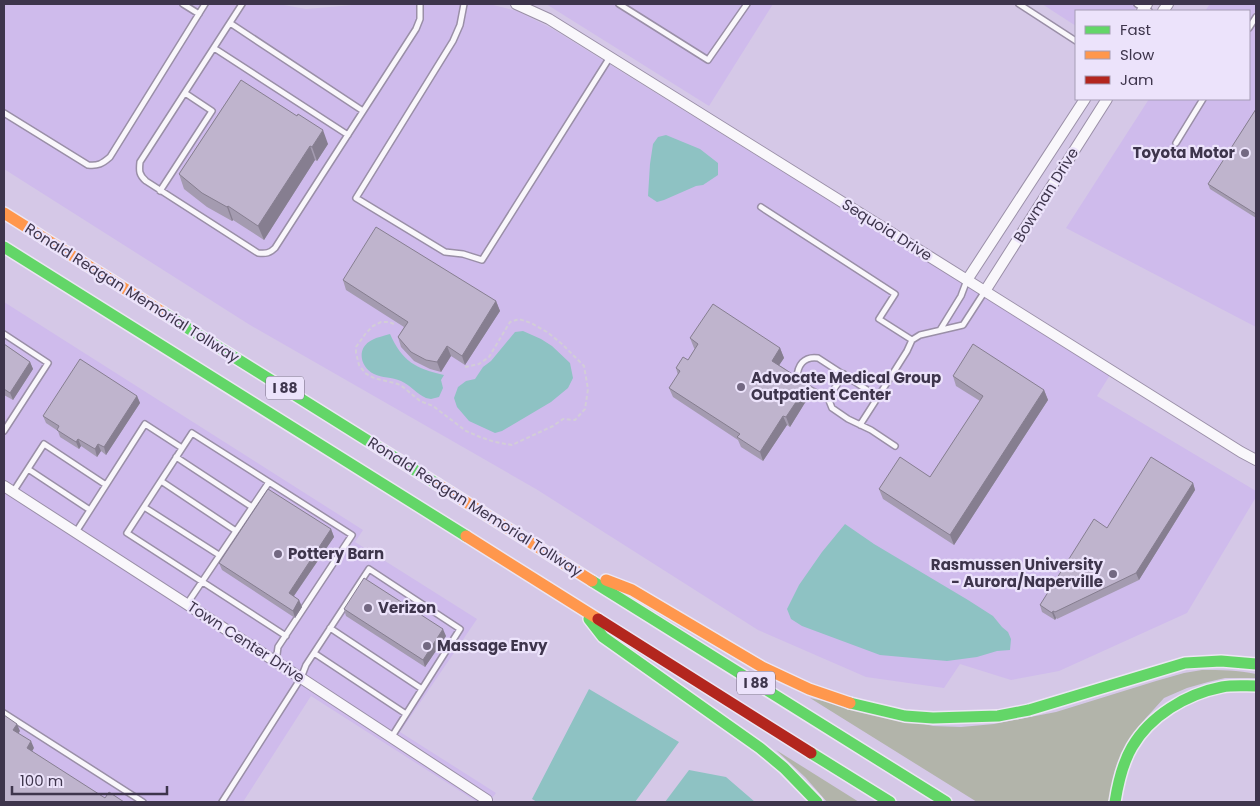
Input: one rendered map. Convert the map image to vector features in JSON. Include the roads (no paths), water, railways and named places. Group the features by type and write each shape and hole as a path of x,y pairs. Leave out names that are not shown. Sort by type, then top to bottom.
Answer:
{"highway":[{"name":"Ronald Reagan Memorial Tollway","path":"4,213 946,802"},
{"name":"Ronald Reagan Memorial Tollway","path":"4,247 890,802"},
{"path":"566,564 632,590 762,667 801,685 836,699 905,716 933,718 998,716 1029,710 1185,663 1209,660 1256,664"},
{"path":"581,608 603,637 760,748 784,768 817,802"},
{"path":"1115,802 1121,773 1129,754 1135,742 1152,721 1178,703 1194,695 1229,686 1256,686"}],"street":[{"name":"Sequoia Drive","path":"516,4 549,19 1256,460"},
{"name":"Bowman Drive","path":"967,280 1084,100"},
{"name":"Bowman Drive","path":"985,291 1106,100"},
{"name":"Town Center Drive","path":"4,486 487,800"}],"lane":[{"path":"183,4 199,14"},
{"path":"4,113 88,165 97,166 103,163 110,157 206,4"},
{"path":"242,4 140,162 139,170 140,176 160,191 258,253 264,254 275,248 416,30 420,20 420,4"},
{"path":"464,4 460,26 453,42 356,198 445,252 463,254 482,260 610,57"},
{"path":"618,4 708,60 747,4"},
{"path":"1019,4 1075,39"},
{"path":"230,23 364,111"},
{"path":"214,48 348,135"},
{"path":"160,191 212,111 185,93"},
{"path":"1176,143 1202,100"},
{"path":"761,207 895,294 879,319 912,340"},
{"path":"940,330 961,296 967,280"},
{"path":"860,425 912,340 920,335 963,325 985,291"},
{"path":"4,334 48,363 4,431"},
{"path":"878,397 818,358 811,357 805,360 797,371 797,379 802,385 828,398 832,408 895,446"},
{"path":"828,398 844,374"},
{"path":"4,418 10,421"},
{"path":"76,532 145,424 182,448"},
{"path":"276,662 278,647 286,636 352,535 192,432 127,533 286,636"},
{"path":"13,492 44,444 106,485"},
{"path":"176,457 252,507"},
{"path":"28,469 90,510"},
{"path":"161,481 236,531"},
{"path":"187,604 269,482"},
{"path":"144,507 219,556"},
{"path":"222,802 301,678 306,665 369,569 460,629 391,738"},
{"path":"330,628 422,689"},
{"path":"314,653 406,714"},
{"path":"4,713 143,802"}],"place":[{"name":"Toyota Motor","path":"1245,153"},
{"name":"Advocate Medical Group Outpatient Center","path":"741,387"},
{"name":"Pottery Barn","path":"278,554"},
{"name":"Rasmussen University - Aurora/Naperville","path":"1113,574"},
{"name":"Verizon","path":"368,608"},
{"name":"Massage Envy","path":"427,646"}]}
